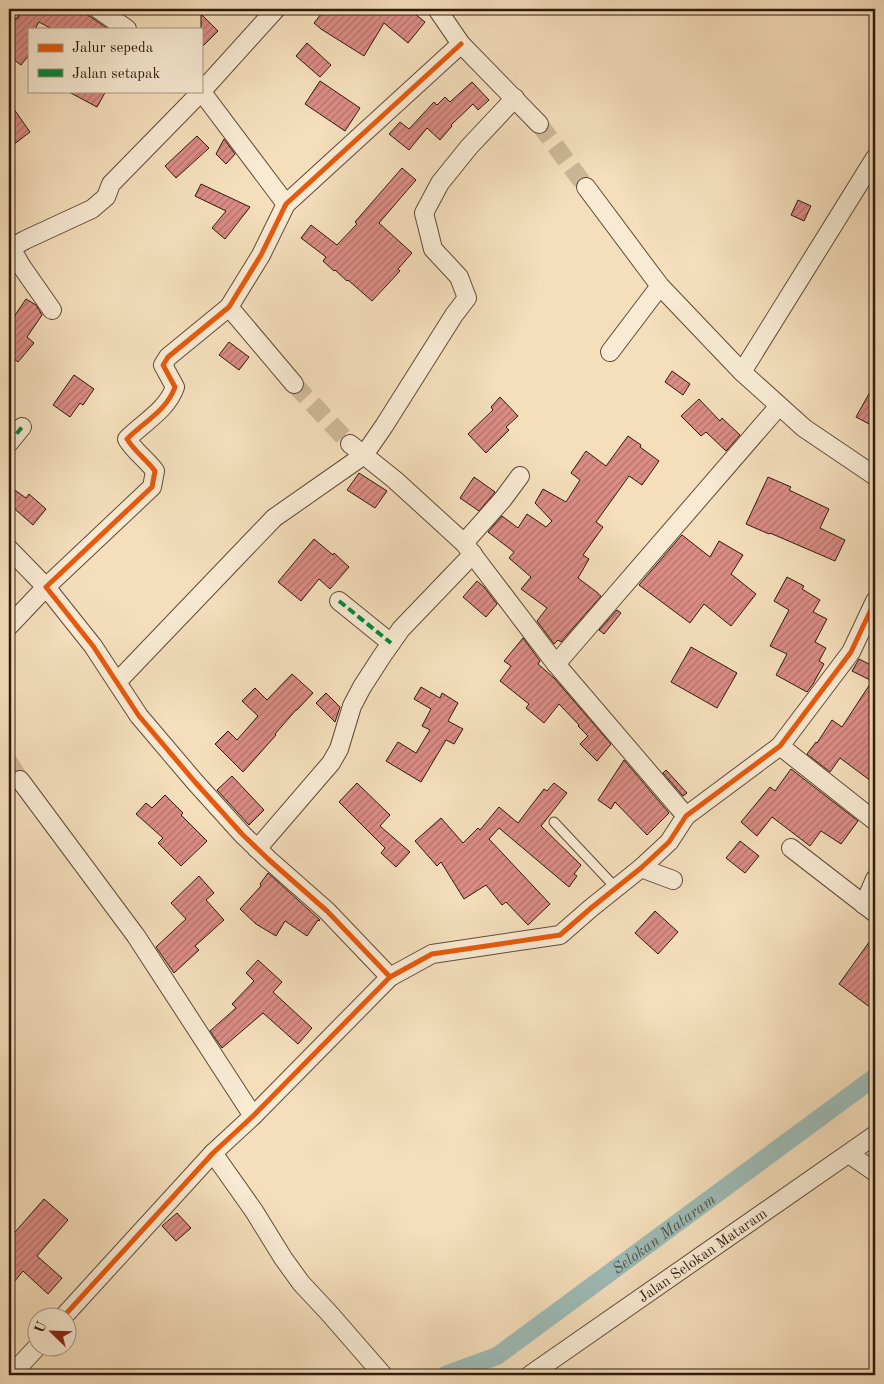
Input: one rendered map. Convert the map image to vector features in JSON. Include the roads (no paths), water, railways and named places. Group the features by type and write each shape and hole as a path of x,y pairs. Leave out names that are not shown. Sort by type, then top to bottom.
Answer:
{"street":[{"path":"98,9 126,28"},
{"path":"202,91 276,9"},
{"path":"437,9 462,44 540,124"},
{"path":"9,626 46,587 152,487 155,471 146,459 134,450 127,439 172,397 175,387 163,365 168,357 229,307 261,255 286,204 462,44"},
{"path":"52,310 10,248 92,209 106,197 111,184 201,92 286,204"},
{"path":"116,682 274,518 384,426 454,315 467,298 459,277 433,249 424,213 440,183 469,147 515,98"},
{"path":"742,372 875,158"},
{"path":"586,187 660,286 742,372 804,428 875,476"},
{"path":"610,352 660,286"},
{"path":"229,307 294,384"},
{"path":"556,664 779,406"},
{"path":"9,443 22,427"},
{"path":"357,450 395,480 468,549 556,664 686,816"},
{"path":"257,849 331,763 340,749 362,687 401,629 468,549 480,526 520,476"},
{"path":"9,549 46,587 93,646 139,716 195,782 242,834 327,911 390,977"},
{"path":"339,601 391,643"},
{"path":"73,1306 213,1153 253,1116 390,977 432,954 560,935 590,908 642,868 669,842 686,816 780,746 851,652 875,601"},
{"path":"780,746 875,821"},
{"path":"20,780 136,936 253,1116"},
{"path":"792,848 870,909 875,879"},
{"path":"642,868 673,880"},
{"name":"Jalan Selokan Mataram","path":"530,1375 875,1135"},
{"path":"213,1153 254,1210 283,1258 302,1283 383,1375"},
{"path":"849,1154 875,1172"},
{"path":"11,1375 29,1356"}],"lane":[{"path":"554,822 616,888"}],"waterway":[{"name":"Selokan Mataram","path":"445,1375 497,1356 875,1077"}],"tunnel":[{"path":"539,124 586,187"},
{"path":"294,384 350,444"},
{"path":"9,762 20,780"}]}
